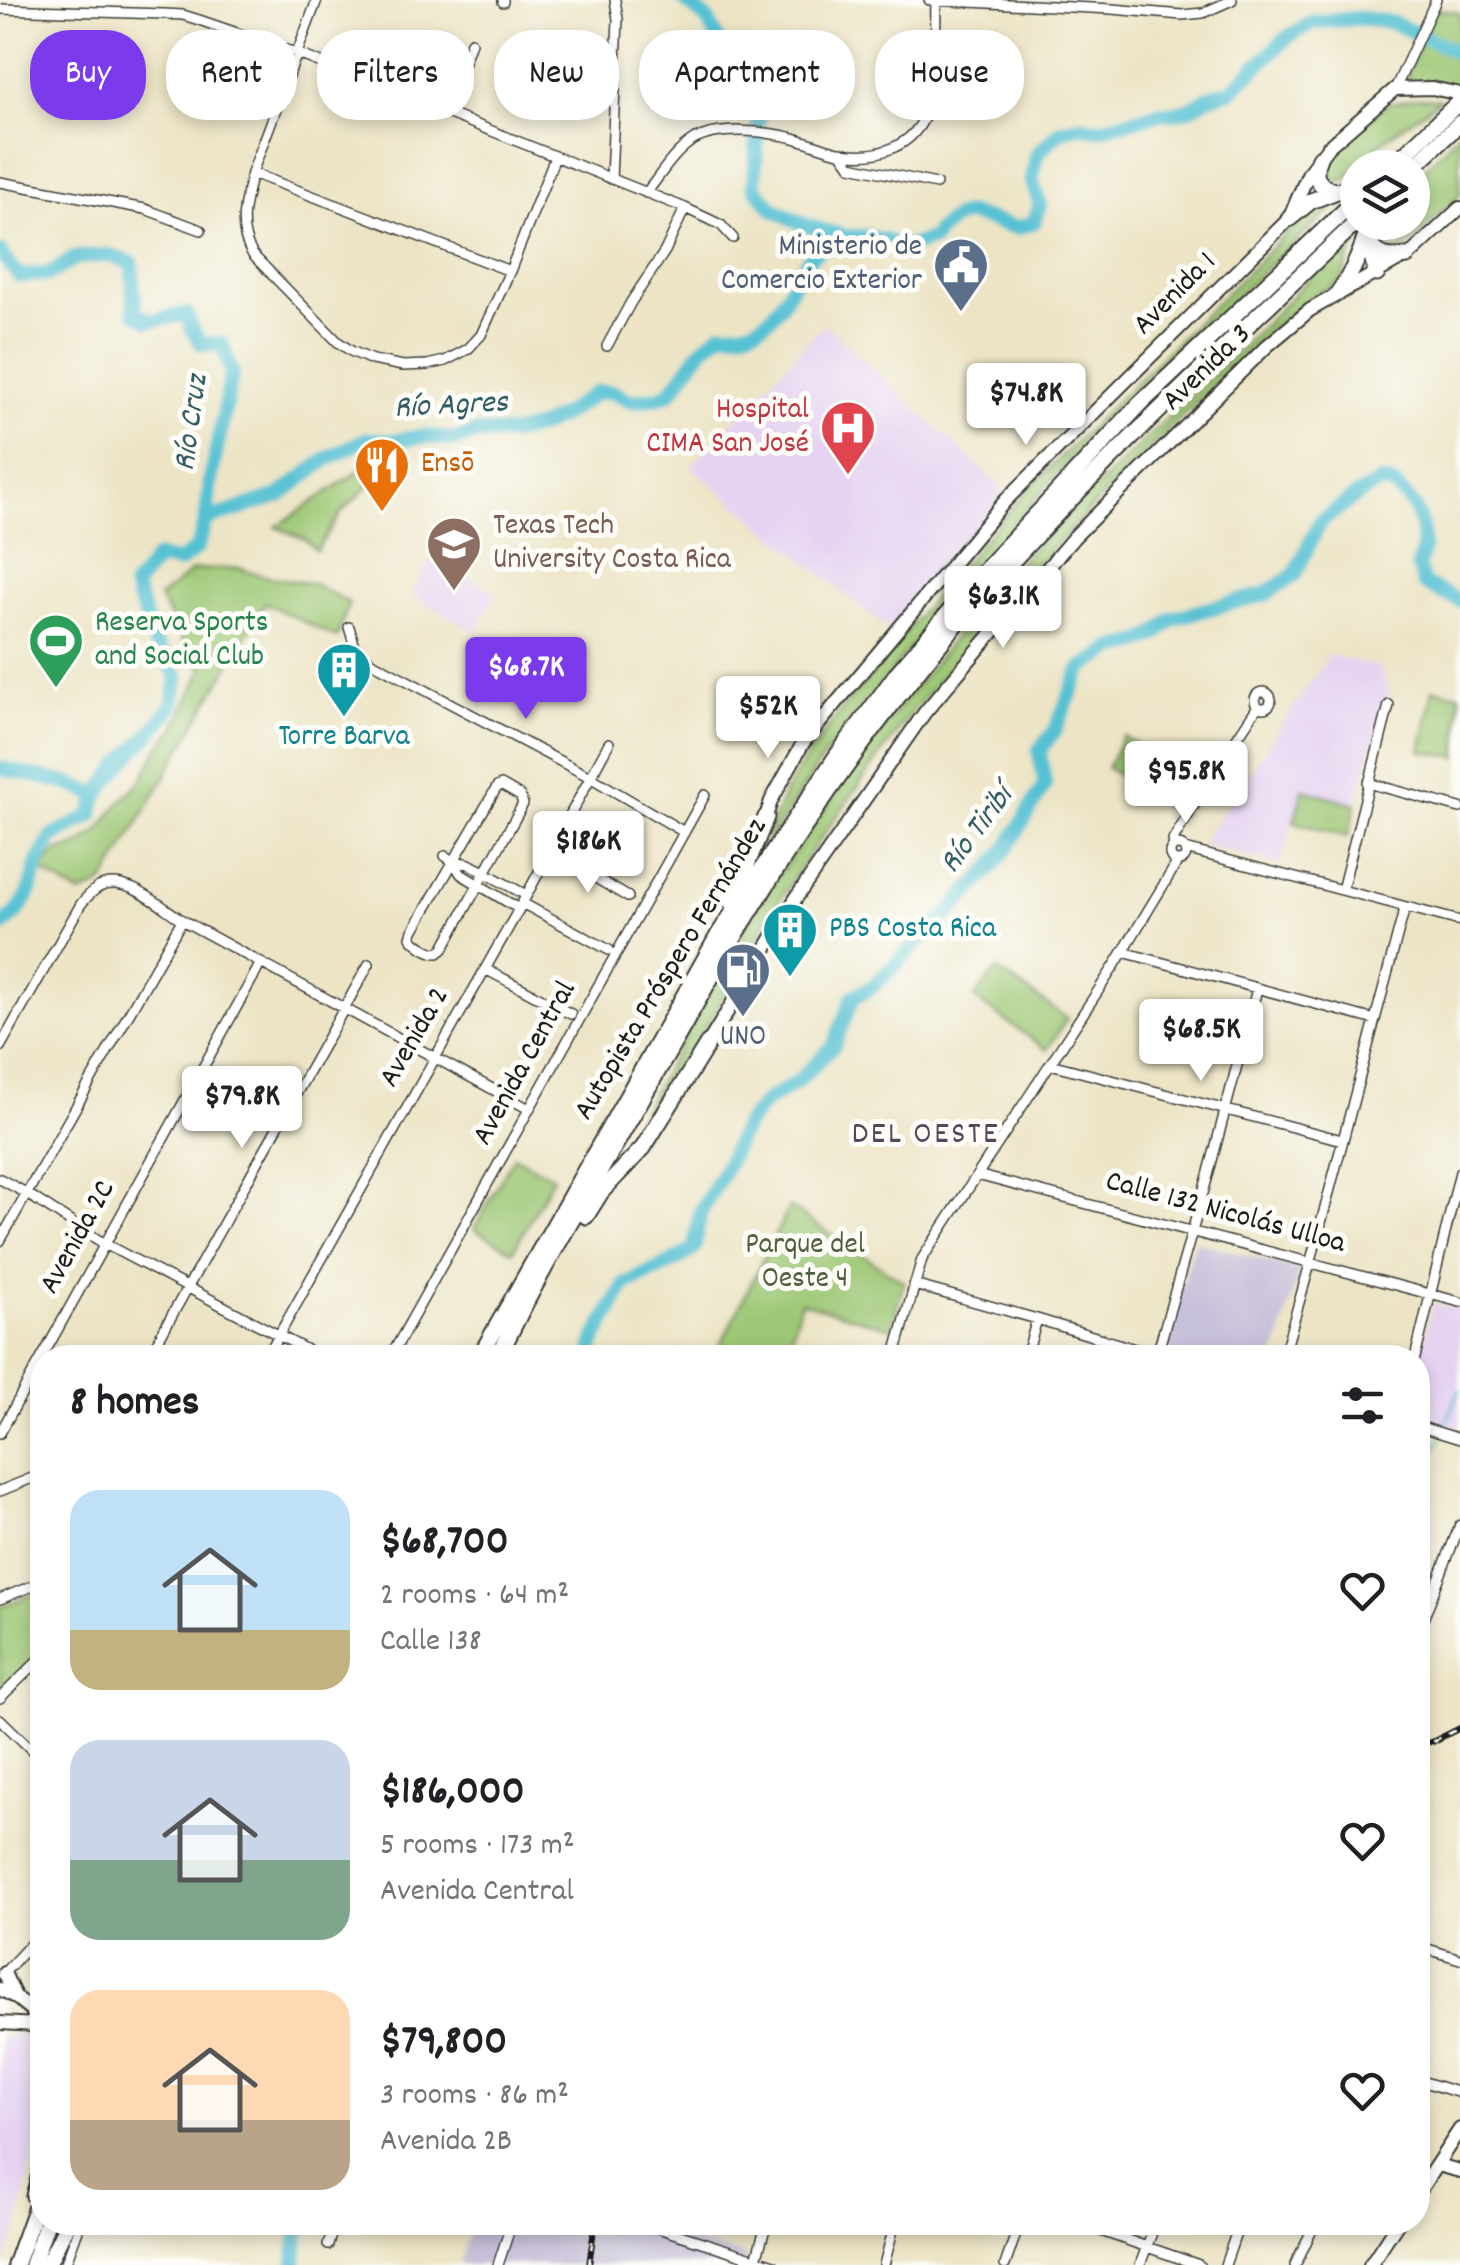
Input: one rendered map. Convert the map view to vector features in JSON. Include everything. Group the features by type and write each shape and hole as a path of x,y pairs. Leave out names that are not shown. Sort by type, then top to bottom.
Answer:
{"highway":[{"path":"1430,152 1460,98"},
{"path":"1398,150 1448,124"},
{"path":"1414,150 1448,124"},
{"path":"1319,158 1316,177 1324,188 1337,191"},
{"path":"1288,218 1311,201 1340,190"},
{"name":"Autopista Próspero Fernández","path":"486,1345 719,934 898,672 991,562 1140,404 1340,215"},
{"name":"Autopista Próspero Fernández","path":"505,1345 735,936 836,783 910,681 1002,572 1153,416 1340,237"},
{"path":"1367,240 1381,256 1407,256"},
{"path":"1367,240 1377,274"},
{"path":"1338,293 1367,240"},
{"path":"719,934 766,817"},
{"path":"541,1275 602,1192 643,1148 709,1042"},
{"path":"23,2244 30,2215"},
{"path":"15,2265 30,2224"},
{"path":"32,2265 42,2235"},
{"path":"47,2265 62,2235"}],"street":[{"path":"297,50 317,0"},
{"path":"611,179 616,0"},
{"path":"646,193 691,142 719,134 765,134 842,152 870,154 902,144 918,130 929,103 934,0 1193,14 1232,0"},
{"path":"1112,9 1124,0"},
{"path":"1395,90 1436,2"},
{"path":"0,9 183,15 228,30"},
{"path":"1408,65 1417,88"},
{"path":"1395,90 1432,88 1460,98"},
{"name":"Avenida 1","path":"766,817 804,744 1005,501 1288,218 1319,158 1395,90"},
{"path":"271,120 252,173 242,218 250,251 338,342 388,364 414,366 445,361 463,353 481,335 555,157"},
{"path":"463,120 685,208 721,225 732,238"},
{"path":"842,152 851,166 936,184"},
{"path":"252,173 510,272"},
{"path":"0,182 145,208 201,230"},
{"path":"607,346 665,251 685,208"},
{"name":"Avenida 3","path":"709,1042 773,932 884,768 925,712 1074,537 1266,346 1310,310 1407,256 1460,208"},
{"path":"348,627 355,647 370,661 590,777 684,832"},
{"path":"1180,847 1173,840 1258,706"},
{"path":"1342,890 1388,706"},
{"name":"Avenida 2","path":"273,1345 609,742"},
{"path":"1368,783 1460,808"},
{"path":"501,785 520,796 523,804 443,948 433,954 411,937 449,859 497,787 501,785"},
{"name":"Avenida Central","path":"397,1345 705,795"},
{"path":"898,1345 922,1259 1123,952 1178,861 1170,855 1170,849 1180,847 1460,921"},
{"path":"550,851 628,897"},
{"path":"449,859 485,873 522,902"},
{"path":"449,859 461,874 478,885 522,902 609,950"},
{"path":"0,1047 81,904 96,888 109,884 131,888 182,920 529,1109"},
{"path":"1286,1345 1405,907"},
{"path":"0,1241 182,920"},
{"path":"1123,952 1375,1020"},
{"name":"Avenida 2C","path":"48,1345 261,963"},
{"path":"155,1345 369,964"},
{"path":"485,969 572,1014"},
{"path":"1162,1345 1257,989"},
{"path":"1050,1064 1342,1140"},
{"path":"1418,1345 1460,1172"},
{"name":"Calle 132 Nicolás Ulloa","path":"977,1174 1460,1302"},
{"path":"0,1179 103,1243 299,1345"},
{"path":"914,1285 1120,1345"},
{"path":"1030,1345 1037,1319"},
{"name":"Avenida 2C","path":"0,1433 30,1378"},
{"path":"1430,1430 1460,1439"},
{"path":"0,1492 30,1479"},
{"path":"1430,1601 1460,1525"},
{"path":"0,1599 30,1587"},
{"path":"0,1698 30,1668"},
{"path":"0,1719 30,1748"},
{"path":"30,1949 4,1986 30,2012"},
{"path":"1430,1950 1460,1959"},
{"path":"0,2023 30,2021"},
{"path":"1430,2083 1460,2092"},
{"path":"1430,2174 1456,2148 1460,2129"},
{"path":"1436,2164 1460,2171"},
{"path":"66,2262 76,2235"},
{"path":"328,2244 331,2235"},
{"path":"498,2265 508,2235"},
{"path":"675,2235 774,2265"},
{"path":"755,2262 763,2235"},
{"path":"884,2265 892,2235"},
{"path":"1005,2265 1015,2235"},
{"path":"1114,2235 1199,2265"},
{"path":"1140,2265 1151,2235"},
{"path":"1225,2265 1235,2235"},
{"path":"1295,2265 1310,2235"},
{"path":"1370,2265 1390,2235"}],"shaded area":[{"name":"Hospital CIMA San José","path":"824,324 1004,492 889,626 884,626 691,467"},
{"name":"Texas Tech University Costa Rica","path":"434,554 497,593 475,632 411,594"},
{"path":"1329,655 1378,667 1391,700 1386,701 1356,804 1303,790 1280,865 1201,844"},
{"path":"1195,1241 1299,1270 1278,1345 1164,1345"},
{"path":"1433,1303 1460,1309 1460,1427 1430,1419 1430,1345 1423,1345"},
{"path":"30,2033 30,2172 18,2228 4,2265 0,2265 0,2037"},
{"path":"468,2235 670,2235 746,2256 743,2265 459,2265"}],"green space":[{"path":"1434,10 1460,13 1460,83 1451,89 1413,83 1408,76"},
{"path":"1440,99 1374,150 1340,150 1340,180 1325,177 1322,165 1326,157 1388,103"},
{"path":"1460,131 1460,195 1430,224 1430,164"},
{"path":"1340,198 1340,203 1269,265 1067,462 910,648 821,761 759,856 799,768 936,594 1032,485 1286,234"},
{"path":"1345,240 1357,240 1341,280 1271,329 1139,459 1026,576 905,721 773,910 664,1105 616,1164 760,902 867,747 999,582 1270,319"},
{"path":"1372,240 1413,240 1393,254"},
{"path":"378,458 387,468 341,513 316,551 305,539 276,527"},
{"path":"239,568 314,584 349,603 337,638 265,603 105,881 79,894 41,871 55,852 78,846 99,831 142,780 158,748 175,728 203,669 159,598 193,570"},
{"path":"1433,689 1460,694 1458,757 1421,751"},
{"path":"1123,736 1193,780 1177,812 1107,768"},
{"path":"1303,789 1356,804 1348,837 1294,822"},
{"path":"997,970 1067,1018 1047,1050 974,998"},
{"path":"514,1156 553,1177 513,1251 474,1229"},
{"name":"Parque del Oeste 4","path":"789,1207 904,1282 891,1328 801,1302 788,1345 720,1345"},
{"path":"30,1595 30,1663 0,1692 0,1607"}],"waterway":[{"path":"684,0 707,19 759,112 754,186 773,209 805,225 843,236"},
{"name":"Río Agres","path":"0,927 16,914 29,894 39,860 52,837 92,815 97,795 172,707 178,677 155,643 134,587 157,558 179,562 197,548 206,520 279,496 327,459 366,439 392,441 424,436 455,440 477,433 512,434 540,427 597,392 613,392 631,401 670,393 703,348 722,332 744,331 772,315 809,259 829,242 862,236 910,246 933,239 956,217 969,214 1017,228 1034,222 1040,204 1032,181 1037,154 1060,131 1081,126 1099,129 1190,109 1209,97 1232,90 1288,37 1313,22 1362,18 1393,23 1460,53"},
{"name":"Río Cruz","path":"0,252 19,276 49,274 75,258 109,255 132,263 135,312 150,321 187,314 202,344 222,344 232,373 206,520"},
{"name":"Río Tiribí","path":"594,1345 625,1284 694,1249 700,1213 744,1127 765,1102 797,1082 834,1045 853,997 872,987 949,913 1008,847 1045,784 1039,751 1055,730 1081,669 1112,649 1155,635 1173,618 1266,594 1295,574 1320,522 1381,482 1394,485 1414,506 1422,528 1423,549 1418,567 1424,584 1460,601"},
{"path":"0,768 70,784 97,795"},
{"path":"1443,1430 1460,1390"},
{"path":"1430,1461 1441,1438"},
{"name":"Río Tiribí","path":"295,2265 298,2235"}],"railway":[{"path":"1430,1742 1460,1728"},
{"path":"589,2265 593,2235"}],"place":[{"name":"Ministerio de Comercio Exterior","path":"961,314"},
{"name":"Hospital CIMA San José","path":"848,477"},
{"name":"Ensō","path":"382,514"},
{"name":"Texas Tech University Costa Rica","path":"454,593"},
{"name":"Reserva Sports and Social Club","path":"56,690"},
{"name":"Torre Barva","path":"344,719"},
{"name":"PBS Costa Rica","path":"790,979"},
{"name":"UNO","path":"743,1019"}],"district":[{"name":"DEL OESTE","path":"926,1136"}]}
